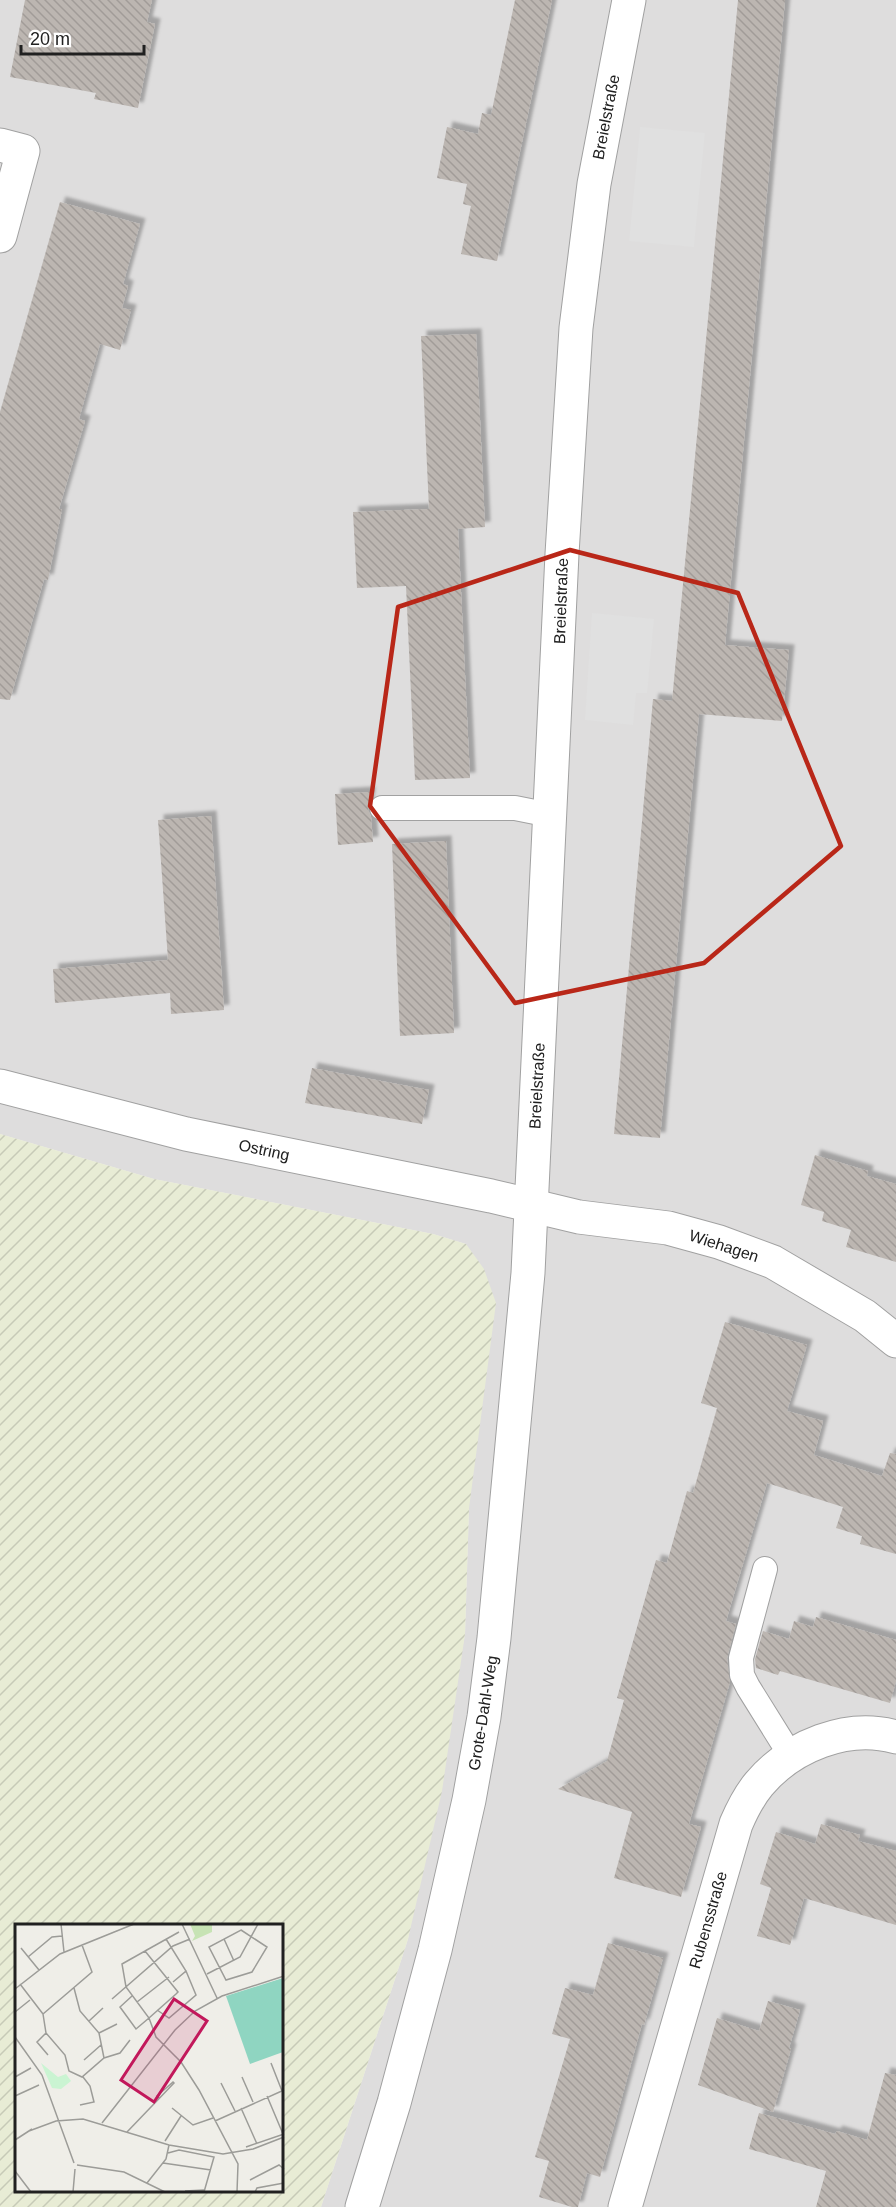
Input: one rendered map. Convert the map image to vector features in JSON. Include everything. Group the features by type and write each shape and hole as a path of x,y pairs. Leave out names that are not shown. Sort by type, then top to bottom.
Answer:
{"street":[{"name":"Breielstraße","path":"531,1205 576,328 594,184 629,0"},
{"path":"0,145 23,151 0,236"},
{"name":"Ostring","path":"0,1086 186,1134 531,1205"},
{"name":"Wiehagen","path":"531,1205 579,1217 668,1228 719,1242 773,1263 865,1316 896,1341"},
{"name":"Grote-Dahl-Weg","path":"362,2207 394,2103 435,1950 469,1800 483,1717 495,1626 527,1285 531,1205"},
{"name":"Rubensstraße","path":"626,2207 736,1824 758,1785 773,1769 814,1744 838,1736 864,1733 896,1737"}],"lane":[{"path":"382,808 515,808 550,816"},
{"path":"765,1569 741,1658 742,1675 747,1687 791,1756"}],"highlighted area":[{"path":"570,550 738,593 841,846 704,963 515,1003 370,806 398,607"}],"shaded area":[{"path":"0,0 896,0 896,2207 321,2207 408,1939 465,1634 469,1508 466,1244 433,1234 154,1179 0,1134"},
{"path":"640,127 705,133 694,247 629,241"},
{"path":"592,613 654,619 647,693 636,693 633,725 585,720"}],"green space":[{"path":"0,1134 154,1179 433,1234 466,1244 484,1269 496,1303 469,1508 465,1634 442,1791 408,1939 321,2207 0,2207"}],"building":[{"path":"25,0 152,0 147,22 155,24 138,108 94,99 96,93 10,77"},
{"path":"515,0 552,0 497,261 461,254 471,206 463,204 467,184 437,178 447,127 478,134 482,113 491,115"},
{"path":"738,0 785,0 725,645 789,650 782,721 699,714 660,1138 614,1134 653,699 672,701"},
{"path":"60,202 140,224 123,284 128,286 122,308 131,310 120,350 100,344 79,419 85,421 59,509 62,509 48,580 44,579 10,700 0,699 0,412"},
{"path":"476,334 485,527 458,529 470,778 415,780 406,586 357,588 353,512 429,509 421,336"},
{"path":"370,792 368,809 373,842 338,845 335,794"},
{"path":"211,816 224,1010 171,1014 170,993 55,1003 53,969 168,960 158,820"},
{"path":"446,841 454,1033 400,1036 392,844"},
{"path":"312,1068 429,1090 422,1124 305,1103"},
{"path":"815,1155 868,1171 867,1176 896,1184 896,1262 846,1247 851,1230 822,1221 824,1212 801,1205"},
{"path":"725,1322 807,1345 787,1411 823,1421 814,1455 882,1476 890,1453 896,1454 896,1554 860,1544 862,1536 836,1528 843,1507 767,1483 726,1621 736,1624 727,1658 730,1682 689,1824 701,1827 681,1897 614,1878 632,1812 558,1789 607,1761 624,1700 617,1698 656,1560 667,1563 687,1491 693,1493 717,1408 701,1403"},
{"path":"816,1617 896,1640 896,1681 890,1703 780,1671 778,1675 756,1668 755,1659 763,1631 789,1639 794,1621 813,1627"},
{"path":"821,1824 860,1835 858,1841 896,1851 896,1925 804,1898 790,1945 757,1936 771,1888 760,1884 776,1832 815,1844"},
{"path":"608,1943 663,1958 644,2025 642,2024 600,2177 587,2173 578,2207 572,2207 539,2197 549,2161 535,2157 570,2039 552,2034 565,1988 593,1995"},
{"path":"768,2001 800,2010 773,2112 698,2085 717,2018 759,2031"},
{"path":"885,2073 896,2075 896,2207 816,2207 826,2171 749,2149 759,2113 835,2134 837,2131 867,2140"}]}
